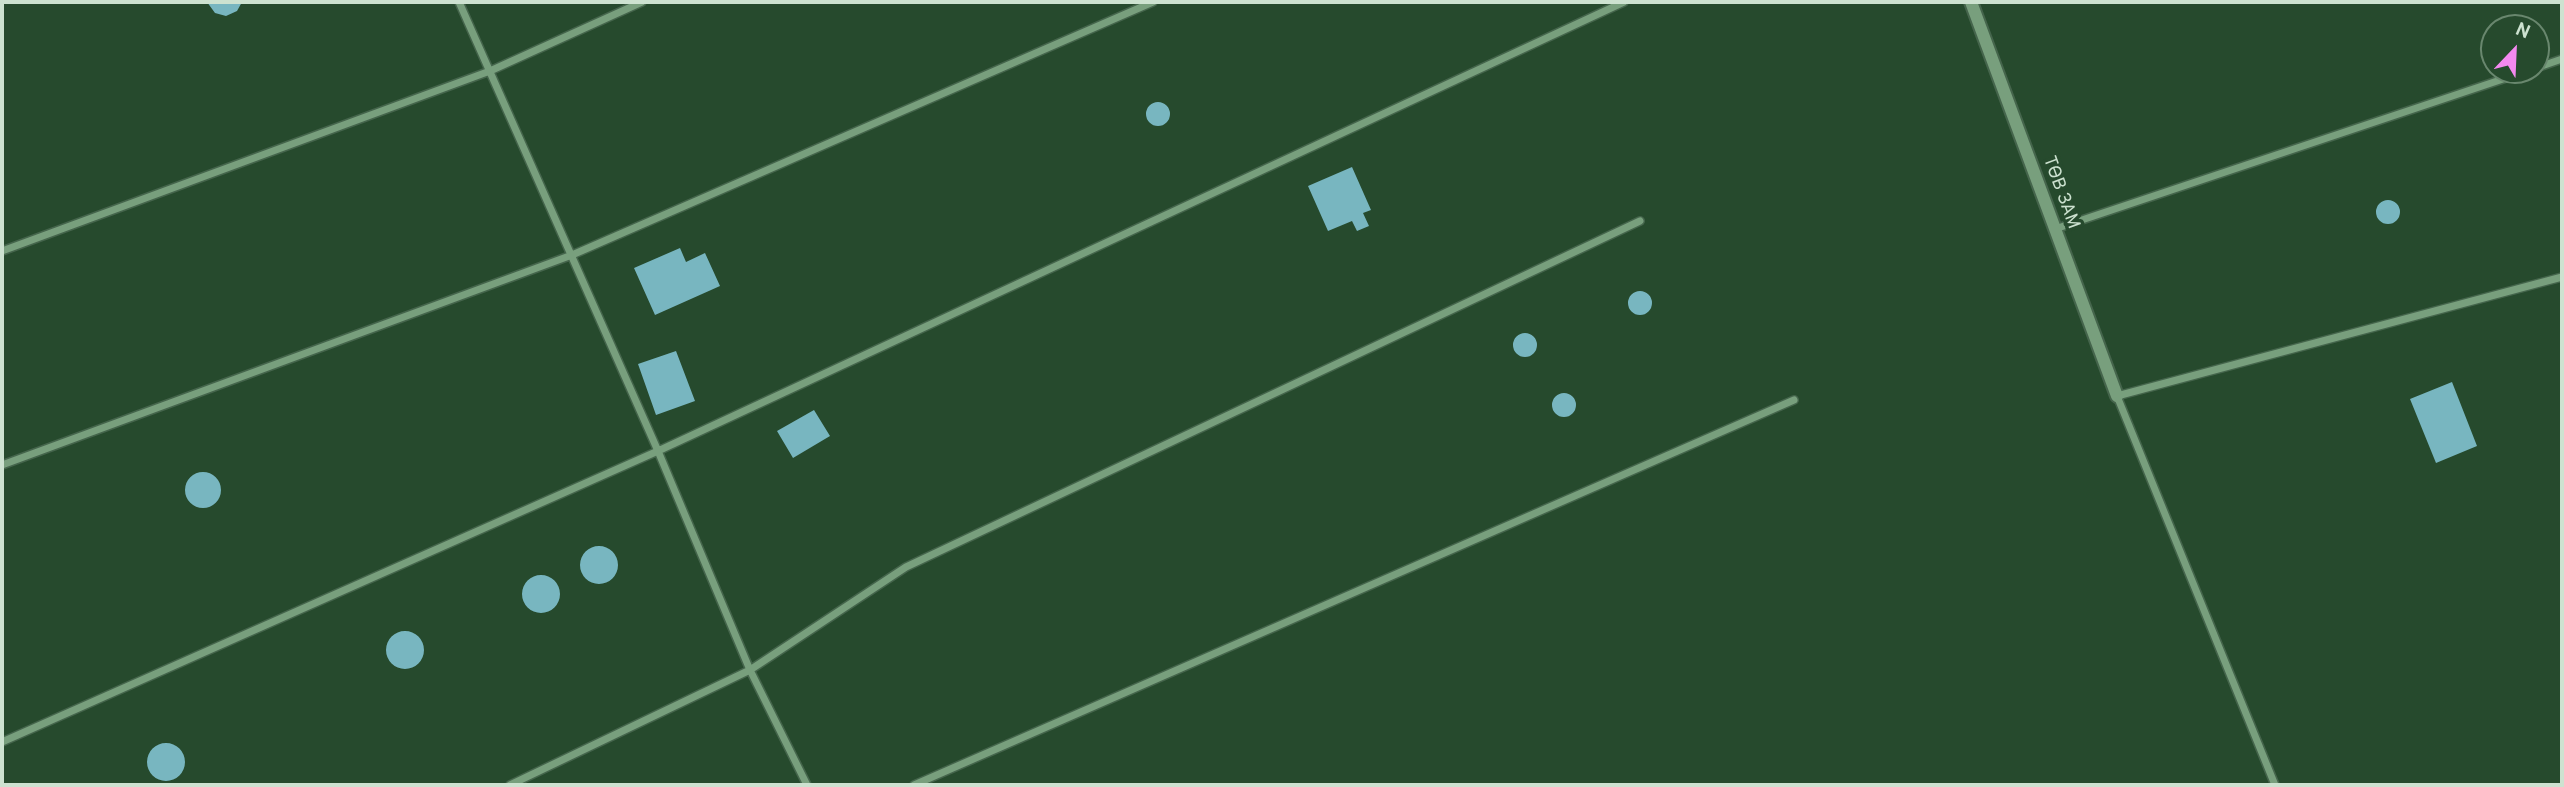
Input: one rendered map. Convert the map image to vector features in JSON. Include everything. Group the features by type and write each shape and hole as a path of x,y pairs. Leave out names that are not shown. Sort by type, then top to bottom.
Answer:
{"street":[{"path":"459,2 658,451 750,670 807,785"},
{"path":"2,251 490,71 642,2"},
{"path":"2,466 572,255 1153,2"},
{"path":"2,742 658,451 1624,2"},
{"name":"ТӨВ ЗАМ","path":"1971,2 2117,396"},
{"path":"2055,229 2488,84"},
{"path":"510,785 750,670 906,567 1640,221"},
{"path":"2273,782 2117,396 2562,277"},
{"path":"914,785 1794,400"}],"building":[{"path":"207,2 242,2 237,11 226,16 215,13"},
{"path":"1158,102 1167,105 1170,114 1167,123 1158,126 1149,123 1146,114 1149,105"},
{"path":"1352,167 1371,210 1363,213 1369,226 1357,231 1352,221 1328,231 1308,186"},
{"path":"2388,200 2397,203 2400,212 2397,221 2388,224 2379,221 2376,212 2379,203"},
{"path":"680,248 686,262 705,253 720,286 655,315 634,268"},
{"path":"1640,291 1649,294 1652,303 1649,312 1640,315 1631,312 1628,303 1631,294"},
{"path":"1525,333 1534,336 1537,345 1534,354 1525,357 1516,354 1513,345 1516,336"},
{"path":"676,351 695,401 656,415 638,364"},
{"path":"2452,382 2477,446 2436,463 2410,399"},
{"path":"1564,393 1573,396 1576,405 1573,414 1564,417 1555,414 1552,405 1555,396"},
{"path":"814,410 830,436 793,458 777,431"},
{"path":"203,472 216,477 221,490 216,503 203,508 190,503 185,490 190,477"},
{"path":"599,546 612,552 618,565 612,578 599,584 586,578 580,565 586,552"},
{"path":"541,575 555,580 560,594 555,608 541,613 527,608 522,594 527,580"},
{"path":"405,631 418,637 424,650 418,663 405,669 392,663 386,650 392,637"},
{"path":"166,743 179,749 185,762 179,775 166,781 153,775 147,762 153,749"}]}
